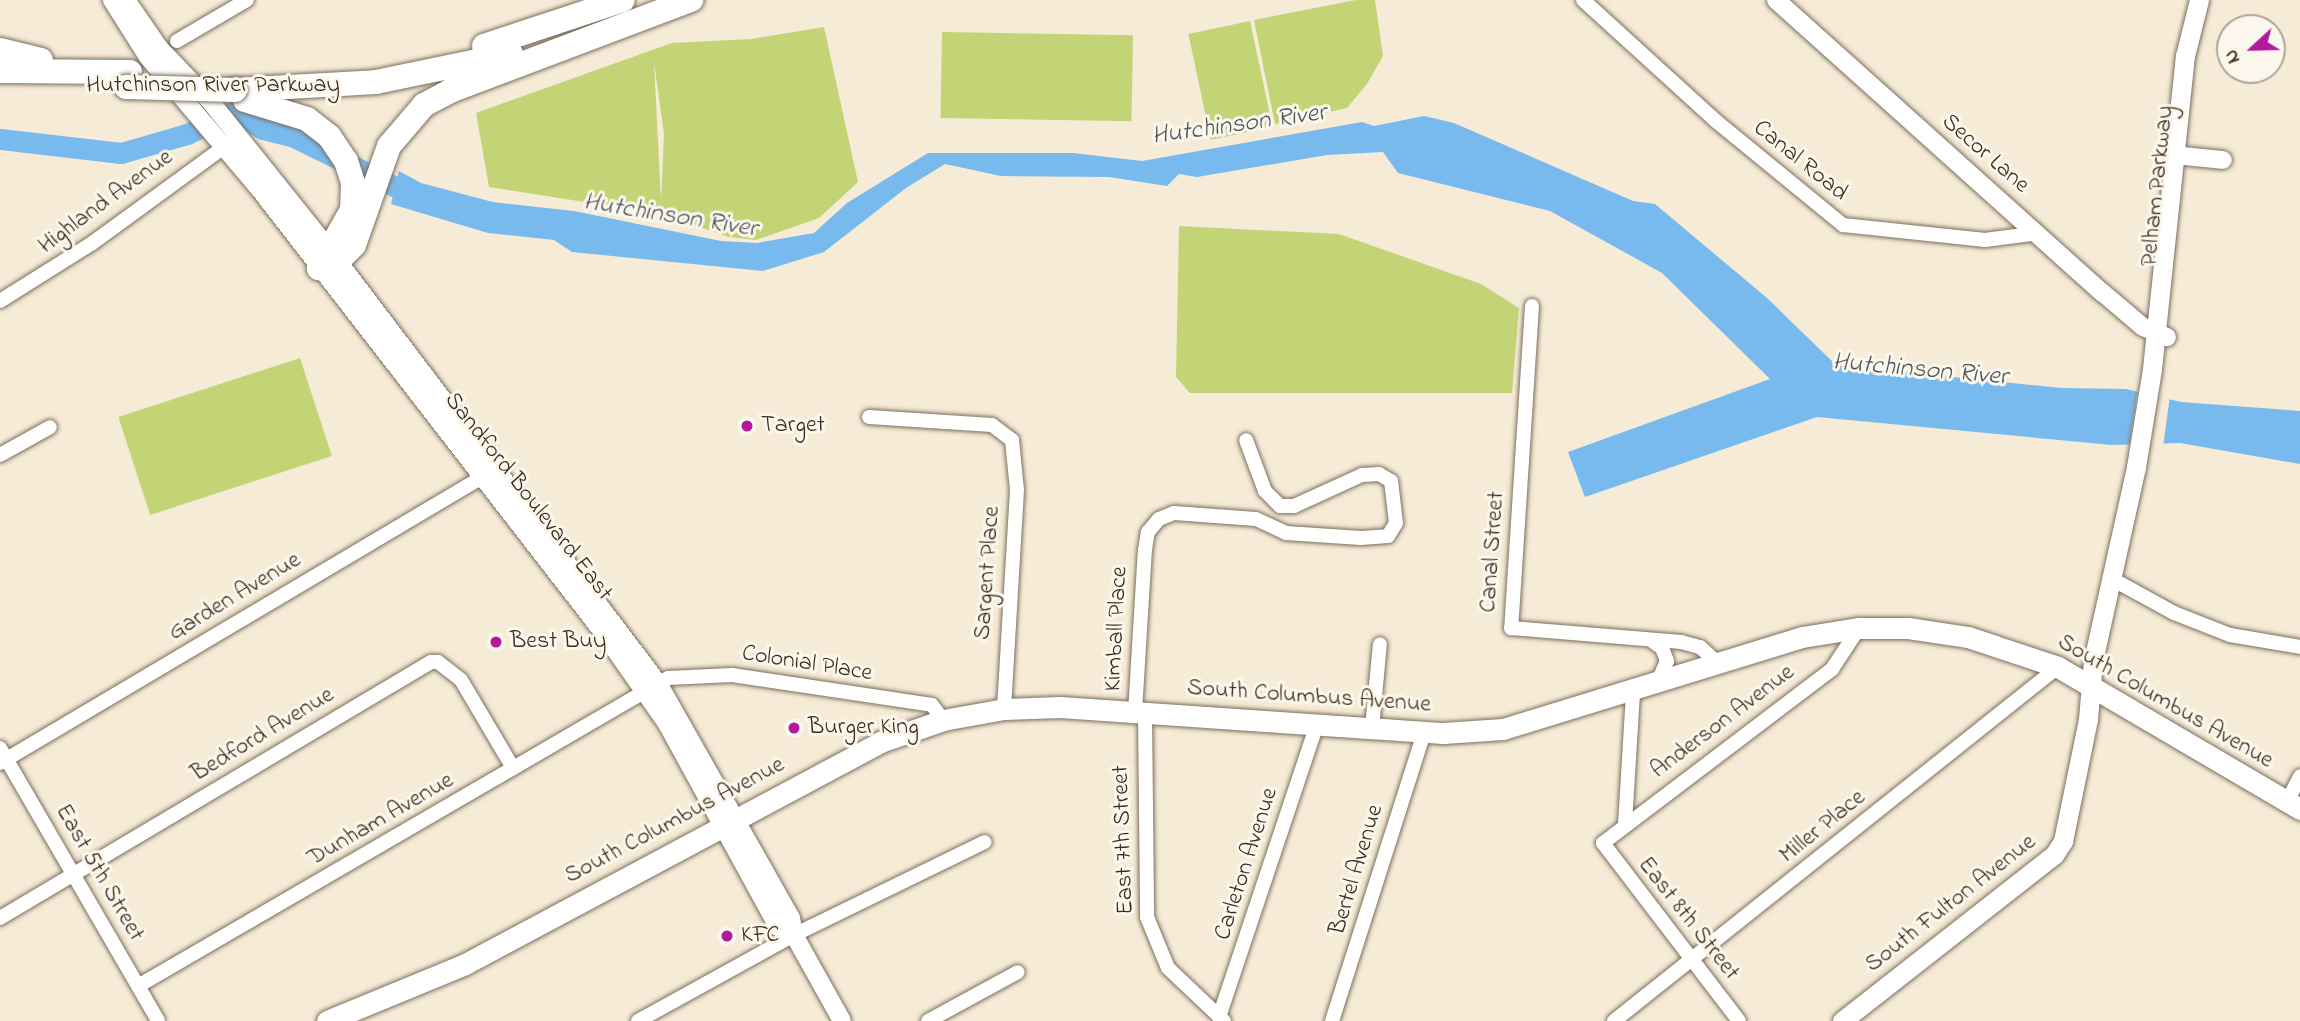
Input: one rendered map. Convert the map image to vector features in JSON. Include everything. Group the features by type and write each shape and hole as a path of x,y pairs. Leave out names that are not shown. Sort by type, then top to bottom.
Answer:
{"highway":[{"name":"Hutchinson River Parkway","path":"227,91 313,73 427,58 532,33 623,0"},
{"name":"Hutchinson River Parkway","path":"0,86 128,79 227,91 336,86 467,65 561,39 665,0"},
{"path":"328,259 354,246 360,213 382,162 402,125 438,96 691,0"},
{"path":"0,50 104,71"},
{"name":"Hutchinson River Parkway","path":"0,71 104,71 128,79"},
{"path":"227,91 290,111 329,136 349,170 360,213"}],"main road":[{"name":"Pelham Parkway","path":"2156,376 2180,155 2185,56 2199,0"},
{"name":"Pelham Parkway","path":"2180,155 2194,61 2209,0"},
{"name":"South Fulton Avenue","path":"1842,1021 2060,848 2093,687 2093,661 2117,582 2141,468 2156,376"},
{"name":"South Columbus Avenue","path":"327,1021 465,964 867,748 943,720 1004,709 1060,707 1424,732 1503,729 1633,692 1802,637 1859,628 1948,633 2058,667 2293,806"}],"street":[{"name":"Sandford Boulevard East","path":"111,0 148,57 192,107 228,140 328,259 651,686 730,821 778,926 794,935 842,1021"},
{"name":"Sandford Boulevard East","path":"126,0 160,49 227,91 228,140"},
{"path":"177,41 247,0"},
{"name":"Canal Road","path":"1583,0 1712,118 1843,225 1985,240 2039,233"},
{"name":"Secor Lane","path":"1776,0 2039,233 2162,336"},
{"name":"Highland Avenue","path":"0,301 91,244 228,140"},
{"path":"2180,155 2223,160"},
{"name":"Canal Street","path":"1532,306 1511,628 1700,647 1719,664"},
{"name":"Sargent Place","path":"869,417 992,425 1012,440 1017,490 1004,709"},
{"path":"0,455 50,427"},
{"name":"Kimball Place","path":"1140,712 1144,550 1148,532 1159,519 1174,513 1256,519 1286,533 1388,536 1396,514 1391,481 1379,474 1362,475 1294,506 1280,506 1265,491 1246,440"},
{"name":"Garden Avenue","path":"2,757 488,473"},
{"path":"2117,582 2174,614 2230,635 2300,647"},
{"name":"Anderson Avenue","path":"1603,843 1832,669 1859,628"},
{"path":"1651,640 1662,648 1667,661 1655,685"},
{"path":"1372,728 1380,643"},
{"name":"Bedford Avenue","path":"0,918 431,662 438,662 461,681 513,768"},
{"name":"Miller Place","path":"1614,1021 2058,667"},
{"name":"Colonial Place","path":"651,686 687,674 732,675 932,705 943,720"},
{"name":"Dunham Avenue","path":"138,986 651,686"},
{"path":"1625,824 1633,692"},
{"name":"East 7th Street","path":"1140,712 1147,917 1168,968 1222,1019"},
{"name":"Carleton Avenue","path":"1222,1019 1317,724"},
{"name":"Bertel Avenue","path":"1332,1021 1424,732"},
{"name":"East 5th Street","path":"2,757 75,875 158,1021"},
{"path":"2293,806 2300,776"},
{"path":"638,1021 769,952 794,935 985,842"},
{"name":"East 8th Street","path":"1603,843 1739,1021"},
{"path":"928,1021 1018,972"}],"green space":[{"path":"1356,0 1375,0 1383,56 1367,84 1347,108 1275,124 1254,20"},
{"path":"1250,21 1272,127 1211,140 1188,34"},
{"path":"824,27 858,182 819,218 756,240 729,237 661,214 489,187 476,113 672,43 751,39","holes":["654,62 664,134 661,202"]},
{"path":"942,32 1133,35 1131,121 940,118"},
{"path":"1179,226 1339,234 1481,284 1519,308 1512,393 1190,393 1176,377"},
{"path":"300,358 332,456 150,515 118,417"}],"water":[{"path":"1424,116 1454,123 1633,201 1655,204 1767,298 1836,365 2062,388 2126,389 2181,402 2300,411 2300,464 2180,443 2112,445 1817,417 1585,497 1568,452 1770,379 1662,273 1550,211 1398,173 1383,152 1327,155 1197,177 1179,174 1167,186 1109,177 1001,176 945,164 906,188 824,252 763,271 572,252 554,240 488,233 391,204 399,171 421,183 493,202 574,211 721,241 757,243 814,233 847,203 928,153 1073,153 1142,161 1362,122 1374,126"}],"pier":[{"path":"2138,388 2170,396 2163,447 2129,448"}],"waterway":[{"name":"Hutchinson River","path":"0,139 121,153 187,134 233,112 263,129 292,136 420,199"}],"place":[{"name":"Target","path":"747,426"},
{"name":"Best Buy","path":"496,642"},
{"name":"Burger King","path":"794,728"},
{"name":"KFC","path":"727,936"}]}
